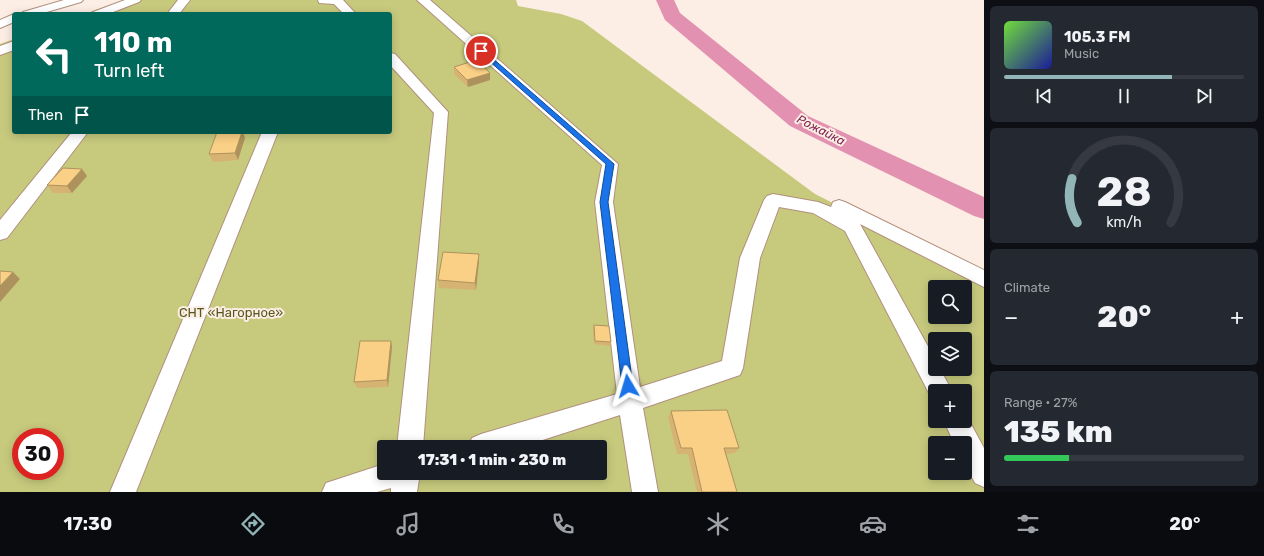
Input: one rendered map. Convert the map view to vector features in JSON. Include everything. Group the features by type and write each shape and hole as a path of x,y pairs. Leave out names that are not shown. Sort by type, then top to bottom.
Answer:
{"street":[{"path":"30,12 52,0"},
{"path":"60,0 63,2 74,1"},
{"path":"175,12 184,0"},
{"path":"319,12 322,1 337,0 348,12"},
{"path":"423,0 610,164 604,202 630,401 645,492"},
{"path":"33,12 74,1"},
{"path":"102,12 128,1"},
{"path":"0,24 12,19"},
{"path":"0,51 12,46"},
{"path":"392,59 441,112 411,440"},
{"path":"0,233 78,134"},
{"path":"123,492 269,134"},
{"path":"812,207 815,194 984,279"},
{"path":"504,440 732,368 750,258 772,200 818,208 852,227 936,384"},
{"path":"960,428 984,474"},
{"path":"335,492 377,479"},
{"path":"404,492 406,480"}],"green space":[{"name":"СНТ «Нагорное»","path":"124,0 516,0 518,6 561,14 582,21 815,194 984,279 984,492 0,492 0,44 12,40 12,134 392,134 392,12 90,12"}],"building":[{"path":"476,60 490,73 467,80 454,67"},
{"path":"216,134 241,134 235,153 209,154"},
{"path":"63,168 82,169 67,186 47,185"},
{"path":"443,252 479,254 475,283 438,280"},
{"path":"0,271 13,272 0,286"},
{"path":"594,325 609,326 611,342 595,341"},
{"path":"360,341 391,341 387,380 354,382"},
{"path":"727,410 739,448 724,448 737,492 702,492 692,448 681,448 671,411"}],"waterway":[{"name":"Рожайка","path":"665,0 672,16 799,121 984,209"}],"route":[{"path":"481,51 610,164 604,202 628,386"}]}
